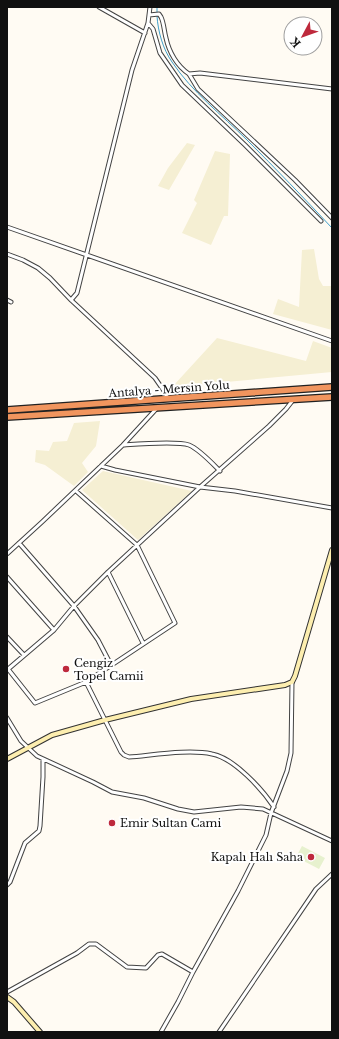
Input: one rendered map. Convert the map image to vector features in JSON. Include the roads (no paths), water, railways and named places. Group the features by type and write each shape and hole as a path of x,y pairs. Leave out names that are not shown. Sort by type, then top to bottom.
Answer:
{"highway":[{"name":"Antalya - Mersin Yolu","path":"7,410 332,387"},
{"name":"Antalya - Mersin Yolu","path":"7,417 332,397"}],"street":[{"path":"99,7 145,33"},
{"path":"71,300 76,293 132,70 148,23 150,7"},
{"path":"149,15 159,14 161,17 166,39 171,52 184,71 189,74 198,89 295,180 332,218"},
{"path":"148,23 153,29 160,53 182,85 321,221"},
{"path":"189,74 200,73 332,89"},
{"path":"7,227 332,341"},
{"path":"7,254 38,268 50,278 71,300 155,378 168,399"},
{"path":"7,300 11,302"},
{"path":"76,491 137,545 175,623 86,682 35,703 8,670 54,630 74,606 108,572 137,545 200,487 220,471 269,426 286,409 293,399"},
{"path":"7,554 102,466 158,408"},
{"path":"123,445 190,445 220,471"},
{"path":"102,466 200,487 257,494 332,508"},
{"path":"19,543 74,606 98,640 111,665"},
{"path":"161,1032 238,891 266,835 271,813 287,771 291,753 292,682 332,550"},
{"path":"108,572 143,644"},
{"path":"7,577 54,630"},
{"path":"7,637 24,656"},
{"path":"86,682 121,752 124,755 129,757 194,752 214,754 233,764 248,775 274,807"},
{"path":"7,759 52,735 105,720 191,699 292,682"},
{"path":"7,718 21,741 37,756 112,792 144,798 178,809 194,812 241,807 263,809 332,841"},
{"path":"7,885 10,882 25,843 39,831 43,759"},
{"path":"219,1032 316,890 332,874"},
{"path":"7,992 77,954 89,944 96,944 127,967 146,968 158,955 162,954 193,972"},
{"path":"7,997 14,1002 40,1032"}],"waterway":[{"path":"157,7 157,13"},
{"path":"157,16 158,28 164,46 169,57 180,73 332,228"}],"place":[{"name":"Cengiz Topel Camii","path":"66,669"},
{"name":"Emir Sultan Cami","path":"112,823"},
{"name":"Kapalı Halı Saha","path":"311,857"}]}
